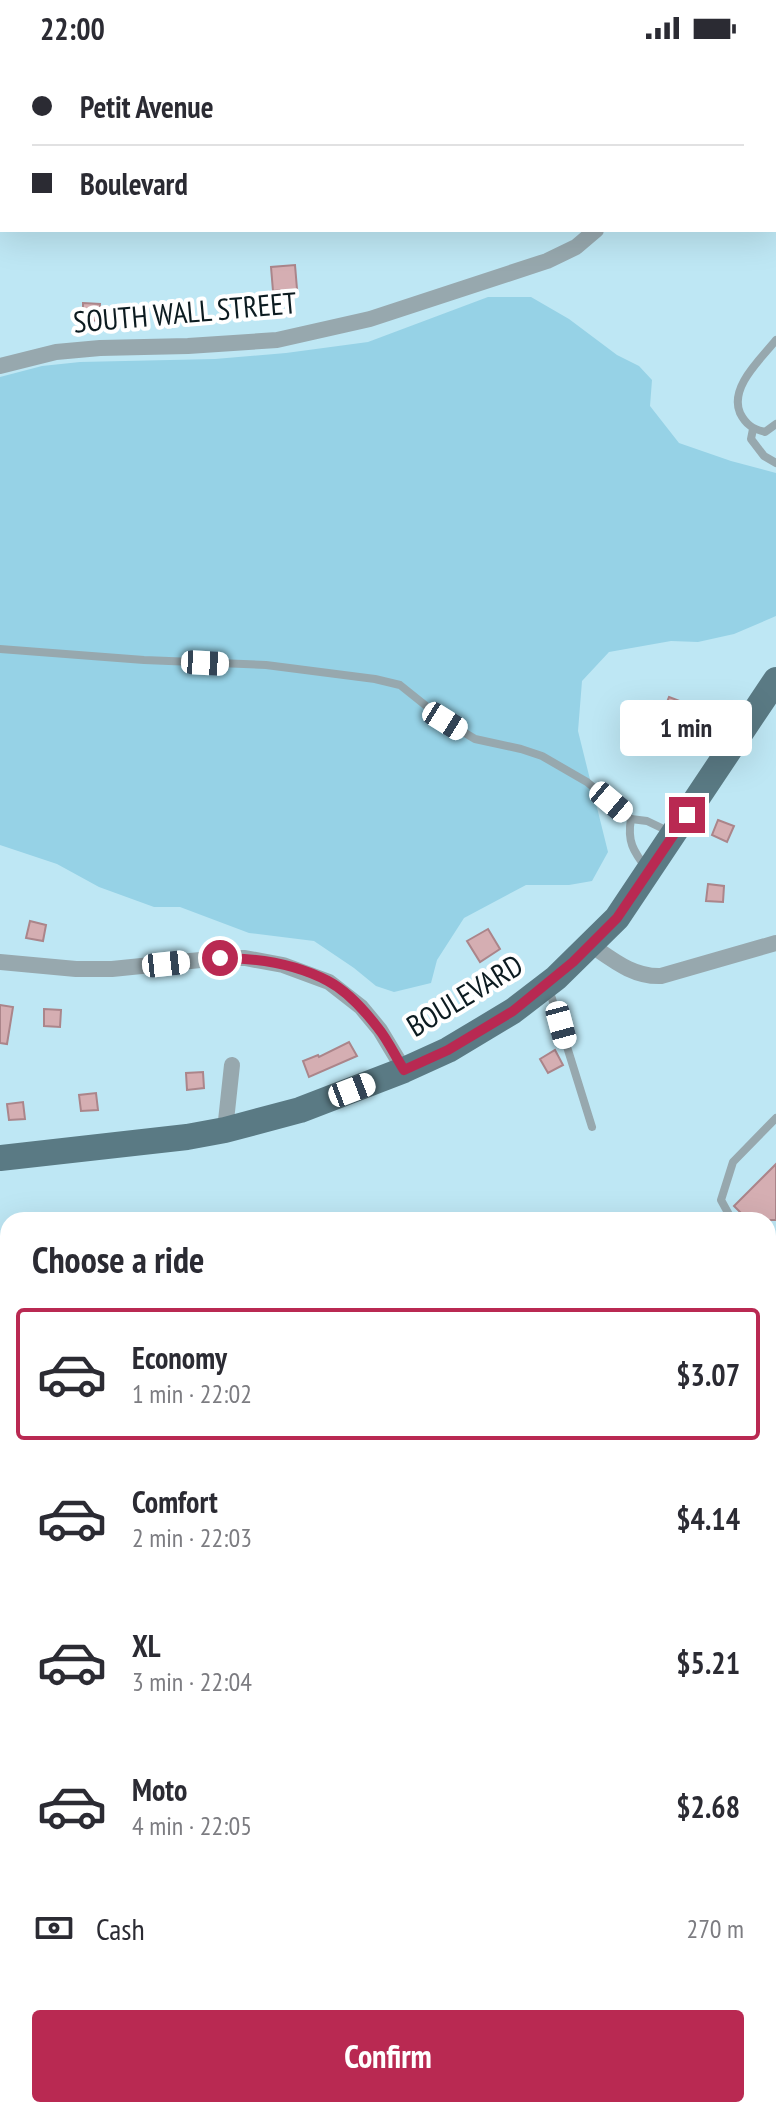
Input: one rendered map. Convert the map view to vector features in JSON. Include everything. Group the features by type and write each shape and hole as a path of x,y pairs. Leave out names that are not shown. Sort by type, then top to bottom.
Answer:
{"main road":[{"name":"BOULEVARD","path":"0,1158 187,1137 300,1110 448,1050 513,1011 591,945 617,918 776,680"}],"street":[{"name":"SOUTH WALL STREET","path":"0,366 71,350 277,340 370,319 547,261 576,247 594,232"},
{"path":"591,945 631,971 661,976 776,943"},
{"path":"0,962 112,969 245,958 283,965 329,982 361,1007 380,1030 404,1070"},
{"path":"225,1130 232,1065"}],"lane":[{"path":"776,340 744,380 738,407 743,420 753,429 765,432 776,424"},
{"path":"753,429 751,439 764,456 776,463"},
{"path":"0,649 266,665 400,685 445,721 475,739 542,756 587,782 631,819 647,821 674,834"},
{"path":"631,819 628,833 634,853 649,871"},
{"path":"547,984 592,1127"},
{"path":"728,1212 721,1200 733,1162 776,1118"}],"shaded area":[{"path":"488,297 531,297 569,319 617,355 639,366 652,380 650,406 679,443 776,473 776,616 734,634 698,642 671,641 609,652 582,681 578,731 608,852 592,881 569,885 526,885 464,918 437,960 431,983 394,992 376,986 314,941 249,933 180,907 154,907 99,887 57,864 0,845 0,377 42,366 80,362 215,359 368,342"}],"building":[{"path":"295,265 297,289 273,291 271,267"},
{"path":"83,303 100,304 99,321 83,320"},
{"path":"669,697 685,703 679,718 663,712"},
{"path":"718,820 734,826 727,842 712,835"},
{"path":"708,884 724,886 723,902 706,901"},
{"path":"30,921 46,925 43,941 26,938"},
{"path":"488,929 500,949 480,962 467,941"},
{"path":"0,1005 13,1007 7,1044 0,1043"},
{"path":"44,1009 61,1010 60,1027 44,1026"},
{"path":"349,1042 357,1056 309,1077 303,1061 319,1057"},
{"path":"555,1050 563,1065 548,1073 540,1059"},
{"path":"203,1072 204,1088 187,1090 186,1073"},
{"path":"96,1093 98,1110 81,1111 79,1095"},
{"path":"23,1102 25,1119 9,1120 7,1104"},
{"path":"776,1164 776,1212 740,1212 734,1206"}],"route":[{"path":"220,958 245,958 283,965 329,982 361,1007 380,1030 404,1070 448,1050 513,1011 556,978 617,918 687,815"}]}
